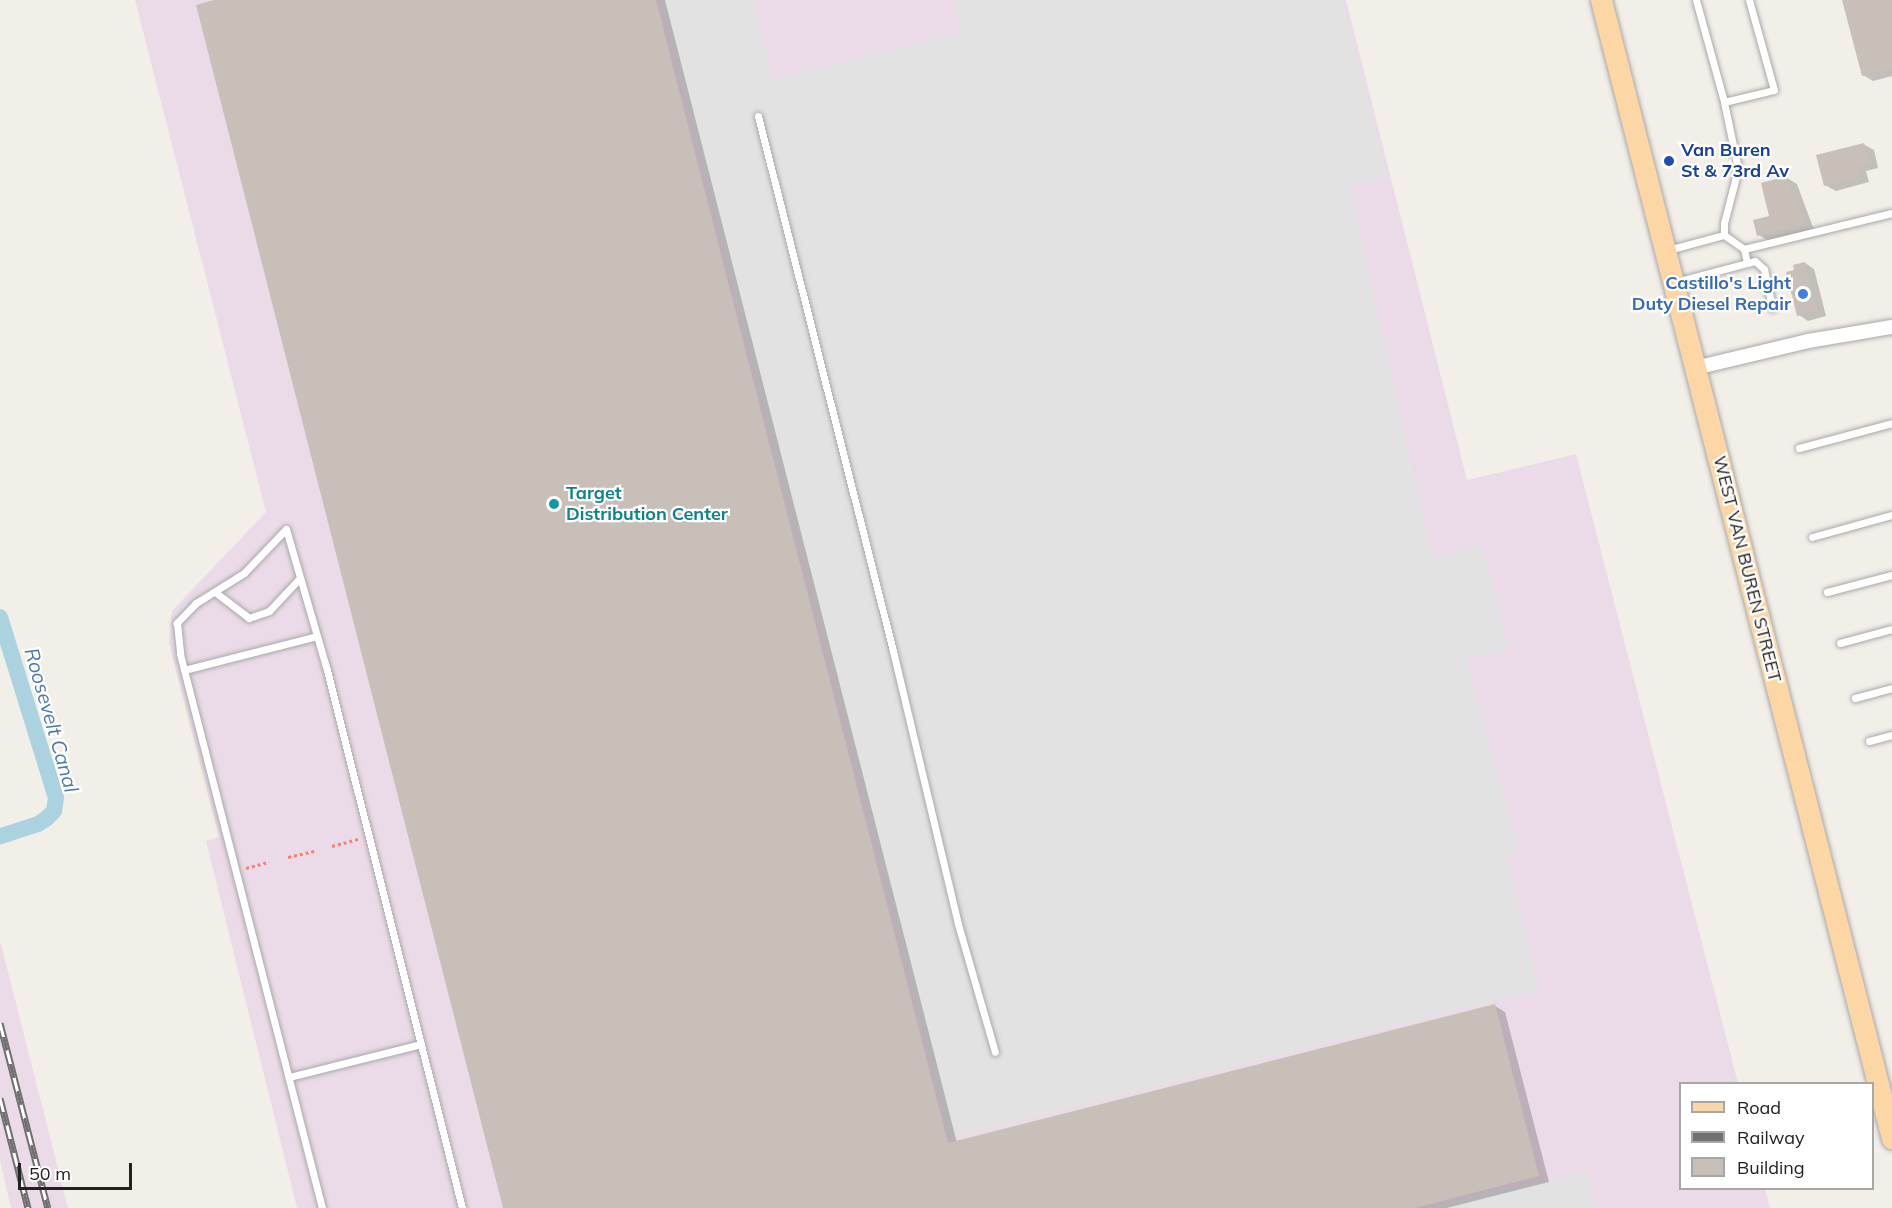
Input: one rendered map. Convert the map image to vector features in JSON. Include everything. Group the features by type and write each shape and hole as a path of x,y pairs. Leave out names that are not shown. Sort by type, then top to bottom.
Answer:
{"main road":[{"name":"WEST VAN BUREN STREET","path":"1601,0 1892,1137"}],"street":[{"path":"1695,368 1808,341 1892,327"}],"lane":[{"path":"1696,0 1724,102 1738,169 1724,223 1724,235"},
{"path":"1724,102 1774,90 1749,0"},
{"path":"758,116 893,651 956,913 995,1052"},
{"path":"1744,249 1892,213"},
{"path":"1665,251 1724,235"},
{"path":"1724,235 1744,249 1747,262"},
{"path":"1674,283 1755,261 1764,269 1772,308"},
{"path":"1799,448 1892,423"},
{"path":"1812,537 1892,514"},
{"path":"322,1208 184,670 177,623 196,603 244,573 286,529 317,636 462,1208"},
{"path":"1827,592 1892,575"},
{"path":"215,591 249,618 269,611 300,578"},
{"path":"1840,643 1892,629"},
{"path":"184,670 317,636"},
{"path":"1855,698 1892,688"},
{"path":"1869,741 1892,735"},
{"path":"289,1077 421,1044"}],"path":[{"path":"332,846 358,839"},
{"path":"288,857 314,851"},
{"path":"246,868 269,862"}],"shaded area":[{"path":"135,0 1346,0 1467,480 1576,454 1738,1082 1679,1082 1679,1190 1765,1190 1770,1208 297,1208 206,841 219,837 169,643 172,611 266,512"},
{"path":"661,0 752,0 773,80 961,32 953,0 1342,0 1387,176 1349,187 1432,558 1482,546 1509,648 1465,659 1519,852 1506,856 1539,990 951,1138"},
{"path":"0,941 68,1208 11,1208 0,1160"},
{"path":"1586,1171 1596,1208 1435,1208 1465,1200"}],"building":[{"name":"Target Distribution Center","path":"214,0 656,0 948,1143 1495,1004 1539,1176 1415,1208 503,1208 196,5"},
{"path":"1842,0 1892,0 1892,68 1862,76"},
{"path":"1864,143 1869,163 1857,166 1859,177 1824,186 1816,155"},
{"path":"1787,176 1794,202 1798,201 1804,224 1757,236 1753,220 1769,216 1761,183"},
{"name":"Castillo's Light Duty Diesel Repair","path":"1805,262 1818,311 1797,316 1786,272 1794,270 1793,265"}],"waterway":[{"name":"Roosevelt Canal","path":"0,617 56,798 54,811 47,818 38,824 0,836"}],"railway":[{"path":"0,1023 48,1208"},
{"path":"0,1098 28,1208"}],"place":[{"name":"Van Buren St & 73rd Av","path":"1669,161"},
{"name":"Castillo's Light Duty Diesel Repair","path":"1803,294"},
{"name":"Target Distribution Center","path":"554,504"}]}
